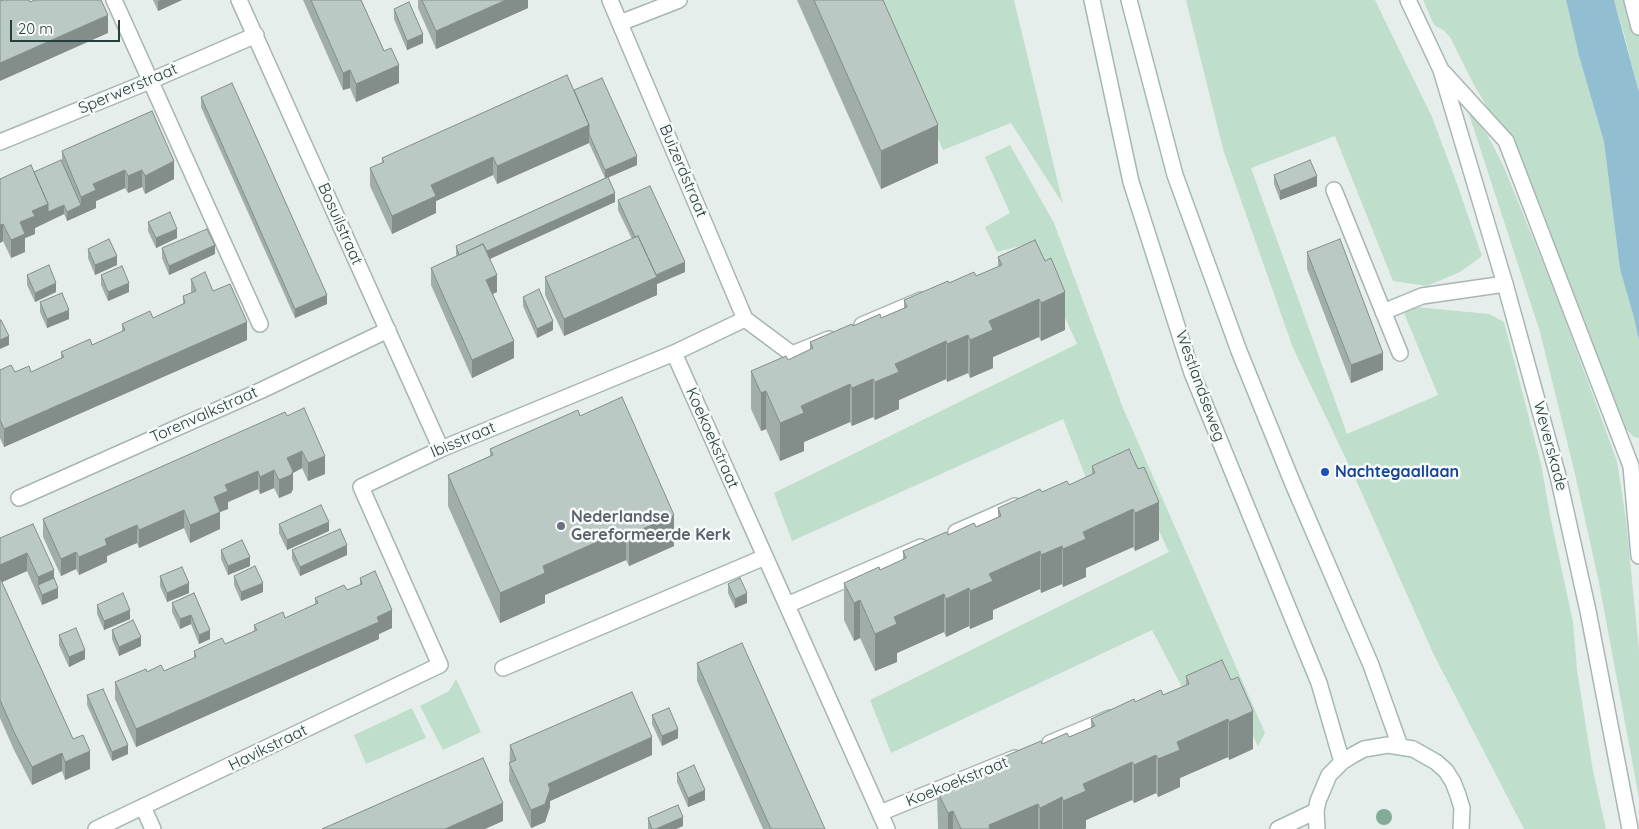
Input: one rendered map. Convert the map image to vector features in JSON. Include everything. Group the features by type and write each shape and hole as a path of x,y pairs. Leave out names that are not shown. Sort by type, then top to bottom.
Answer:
{"street":[{"path":"114,0 260,324"},
{"name":"Bosuilstraat","path":"239,0 441,449"},
{"name":"Buizerdstraat","path":"610,0 745,319"},
{"path":"620,23 679,0"},
{"name":"Westlandseweg","path":"1092,0 1132,182 1189,363 1319,683 1342,762"},
{"path":"1129,0 1178,185 1239,351 1293,484 1371,665 1400,746"},
{"name":"Weverskade","path":"1408,0 1441,70 1505,284 1558,476 1588,611 1630,829"},
{"path":"1632,0 1639,27"},
{"name":"Sperwerstraat","path":"0,142 150,81 256,35"},
{"name":"Weverskade","path":"1441,70 1506,140 1635,465 1639,556"},
{"path":"1334,190 1400,353"},
{"path":"1383,312 1422,296 1505,284"},
{"path":"745,319 792,354 937,293"},
{"name":"Ibisstraat","path":"440,665 361,487 441,449 674,353 745,319"},
{"name":"Torenvalkstraat","path":"19,498 262,390 388,330"},
{"name":"Koekoekstraat","path":"674,353 887,829"},
{"path":"787,605 1025,501"},
{"path":"504,668 765,557"},
{"name":"Havikstraat","path":"96,829 440,665"},
{"name":"Koekoekstraat","path":"880,813 1121,714"},
{"path":"1317,829 1316,811 1320,793 1329,775 1342,762 1364,749 1388,745 1413,749 1425,754 1446,772 1453,782 1462,808 1461,829"},
{"path":"143,807 153,829"},
{"path":"1278,829 1316,811"}],"green space":[{"path":"876,0 1014,0 1063,204 1011,123 943,150"},
{"path":"1186,0 1375,0 1432,117 1482,256 1460,272 1427,286 1393,281 1335,136 1251,168 1347,434 1438,395 1404,313 1416,307 1489,314 1504,322 1541,464 1573,622 1577,670 1593,771 1606,829 1524,829 1433,653 1356,480 1293,348 1223,149"},
{"path":"1423,0 1566,0 1579,56 1604,142 1620,269 1639,341 1639,438 1634,437 1623,426 1505,137 1474,85 1450,37 1434,25"},
{"path":"1614,0 1639,0 1639,92 1624,34"},
{"path":"1467,108 1488,136 1504,167 1556,295 1617,461 1626,520 1639,650 1639,798 1599,583 1575,474 1540,332"},
{"path":"1010,145 1054,223 1123,408 1265,733 1258,746 1230,689 1183,689 1152,630 891,753 870,700 1169,552 1134,480 1088,483 1063,419 792,541 774,493 1077,344 1052,289 1047,288 1024,245 997,252 985,227 1010,213 985,157"},
{"path":"456,679 481,732 443,750 420,706 449,691"},
{"path":"412,708 426,738 366,764 354,735"}],"water":[{"path":"1566,0 1614,0 1639,92 1639,341 1620,269 1604,142 1579,56"}],"building":[{"path":"29,0 30,2 35,0 101,0 108,15 0,63 0,1"},
{"path":"311,0 361,0 384,51 391,48 399,65 356,84 350,70 343,73"},
{"path":"422,0 506,0 436,31"},
{"path":"814,0 883,0 938,125 881,151"},
{"path":"409,2 423,34 407,41 394,9"},
{"path":"567,75 589,125 497,166 493,157 431,185 436,196 392,216 370,168 384,162 382,158"},
{"path":"602,78 637,156 605,170 589,134 589,125 574,90"},
{"path":"232,83 327,295 295,309 201,97"},
{"path":"152,111 174,161 145,176 142,170 128,176 125,170 93,184 96,190 81,197 62,151"},
{"path":"61,160 81,205 67,212 64,205 48,212 48,204 34,172"},
{"path":"1310,160 1317,176 1280,191 1274,175"},
{"path":"31,165 48,204 32,211 35,216 20,222 25,234 11,240 3,224 0,225 0,179"},
{"path":"608,177 615,193 487,251 483,244 459,255 456,246"},
{"path":"650,186 685,262 656,275 638,236 635,237 618,200"},
{"path":"170,212 177,229 156,238 148,222"},
{"path":"207,229 215,245 169,266 162,248"},
{"path":"638,236 657,277 564,319 545,277"},
{"path":"109,239 117,256 95,265 88,249"},
{"path":"1340,239 1383,353 1351,365 1307,252"},
{"path":"1035,240 1045,261 1051,258 1065,292 1041,303 1039,299 989,321 993,330 970,340 968,335 947,344 946,341 895,364 899,372 875,382 873,379 852,388 850,384 801,406 804,413 780,423 766,391 761,393 751,371 786,356 788,360 813,348 810,342 852,324 853,326 880,314 881,318 907,307 904,300 948,281 949,283 974,272 976,276 1002,265 998,257"},
{"path":"483,244 497,275 486,280 514,341 472,360 431,268"},
{"path":"49,265 56,283 35,293 27,275"},
{"path":"122,266 129,283 108,292 101,275"},
{"path":"205,272 213,291 230,284 247,322 4,429 0,420 0,370 11,365 15,372 29,366 31,372 64,357 61,352 90,339 92,345 125,330 122,324 150,311 153,318 185,303 183,296 196,291 191,279"},
{"path":"539,289 553,321 537,329 523,297"},
{"path":"62,293 69,310 47,319 40,302"},
{"path":"0,320 9,336 0,340"},
{"name":"Nederlandse Gereformeerde Kerk","path":"622,397 674,515 629,535 626,529 543,566 545,573 500,593 448,475 493,455 490,449 578,410 580,416"},
{"path":"304,408 325,456 308,463 302,451 287,458 293,471 291,475 279,480 274,470 260,477 258,471 225,485 228,491 214,497 220,512 190,525 184,510 139,530 137,525 105,539 107,545 79,557 76,552 61,559 43,519 285,412 287,416"},
{"path":"1129,449 1138,469 1144,467 1159,502 1135,513 1133,509 1083,532 1086,539 1063,549 1062,546 1041,555 1040,551 989,574 993,581 970,591 969,588 946,599 944,594 894,617 897,624 875,634 860,600 854,603 844,583 879,567 880,570 906,558 903,551 946,532 948,535 974,523 976,527 1001,516 998,508 1040,489 1042,492 1067,481 1069,485 1095,473 1092,466"},
{"path":"321,505 329,522 287,540 279,524"},
{"path":"33,524 54,570 38,577 27,553 0,565 0,538"},
{"path":"340,529 347,545 300,567 292,550"},
{"path":"242,540 250,557 228,566 221,550"},
{"path":"255,566 263,583 241,592 234,576"},
{"path":"182,567 189,583 167,593 160,576"},
{"path":"375,571 392,610 377,617 379,622 136,729 115,682 146,669 147,672 161,665 164,671 196,657 194,651 222,638 225,644 257,630 254,625 283,612 285,618 318,603 315,598 344,585 347,590 362,584 360,578"},
{"path":"0,578 73,739 83,735 90,751 65,762 62,753 32,767 0,700"},
{"path":"54,578 58,588 42,595 38,585"},
{"path":"740,578 747,593 735,599 728,584"},
{"path":"123,593 130,610 104,621 97,605"},
{"path":"194,593 210,630 199,635 191,615 180,619 172,603"},
{"path":"133,620 141,637 119,647 112,630"},
{"path":"76,628 85,650 69,657 59,635"},
{"path":"742,643 825,829 771,829 697,663"},
{"path":"1222,660 1231,680 1238,677 1253,711 1229,722 1228,719 1177,742 1180,750 1158,759 1156,755 1134,765 1132,762 1083,784 1086,791 1063,801 1062,797 1040,808 1038,804 989,825 990,829 961,829 953,811 948,813 937,791 971,776 973,780 1000,768 996,760 1041,741 1042,744 1067,733 1069,737 1095,726 1091,719 1134,699 1135,702 1161,690 1163,695 1189,684 1186,676"},
{"path":"103,689 128,745 112,752 87,695"},
{"path":"632,692 652,737 548,784 550,789 545,804 531,810 509,763 516,760 510,745"},
{"path":"669,708 678,729 662,736 652,715"},
{"path":"483,758 503,803 445,829 322,829"},
{"path":"694,765 705,790 688,798 677,773"},
{"path":"678,805 683,817 652,829 648,818"}],"place":[{"name":"Nachtegaallaan","path":"1325,472"},
{"name":"Nederlandse Gereformeerde Kerk","path":"561,526"}]}
